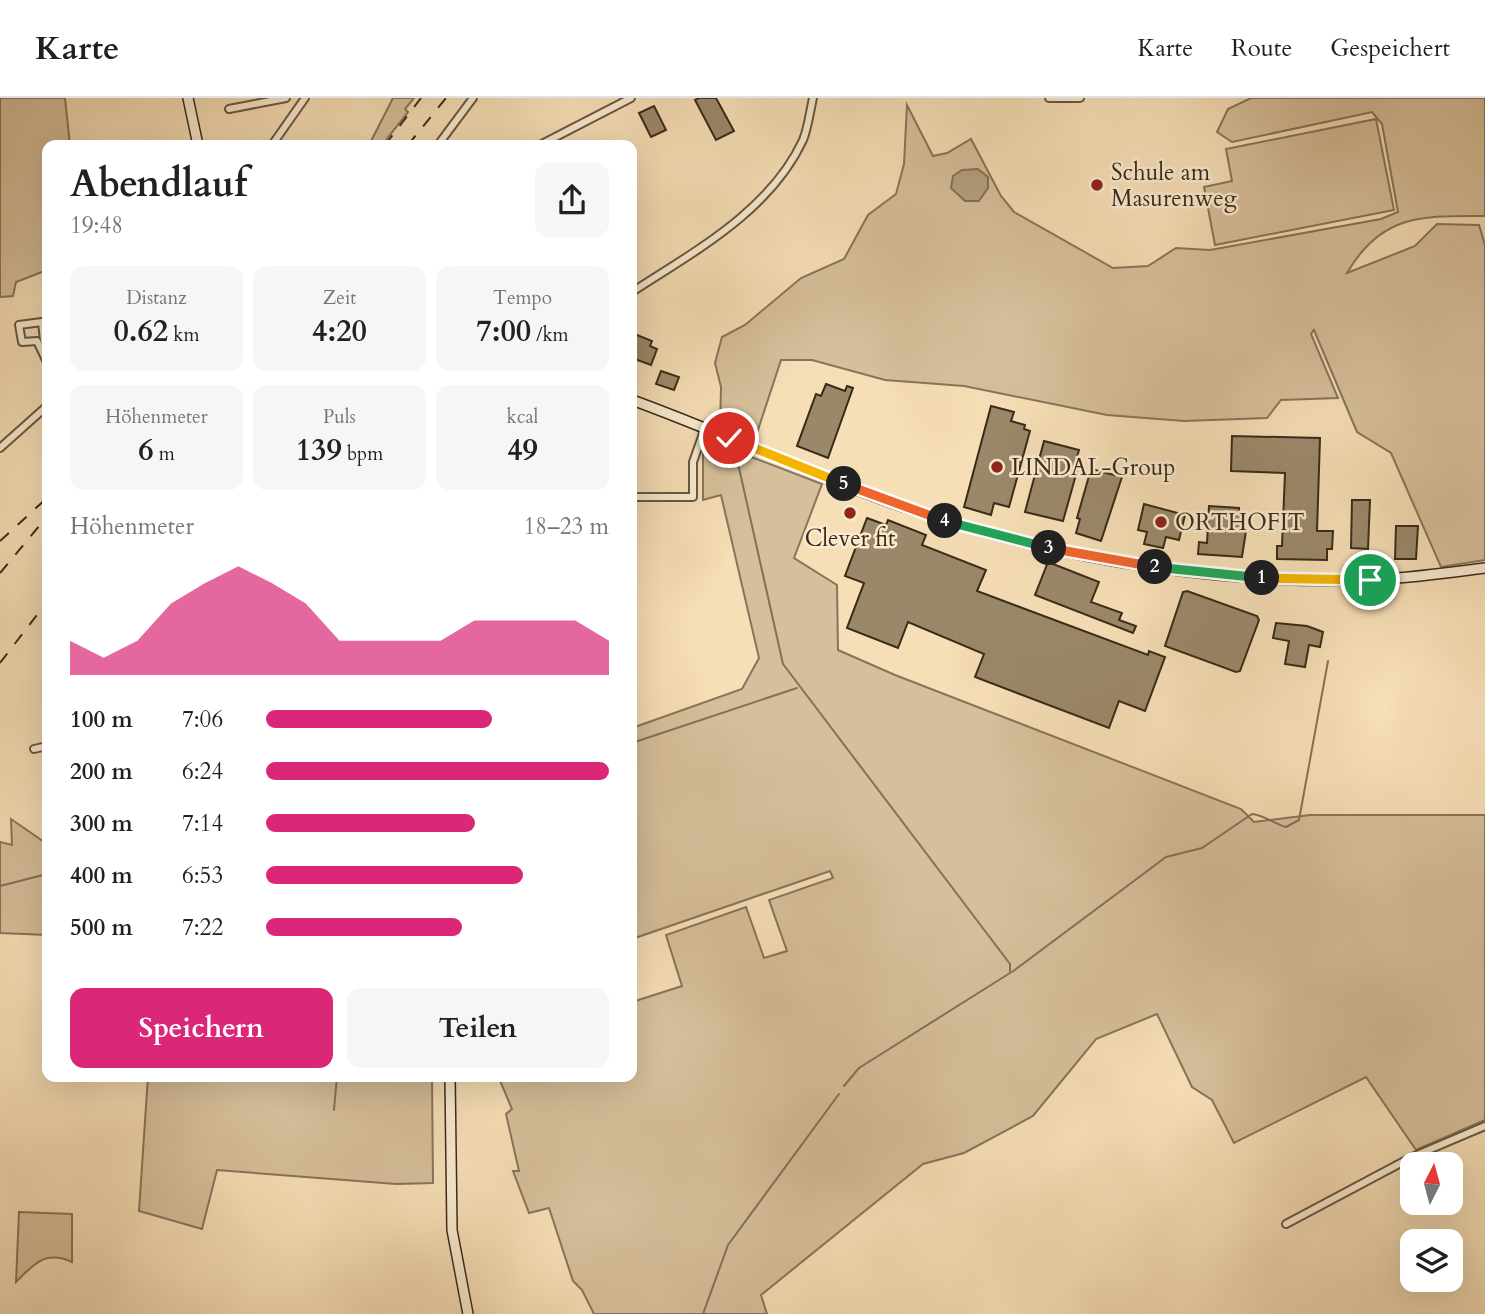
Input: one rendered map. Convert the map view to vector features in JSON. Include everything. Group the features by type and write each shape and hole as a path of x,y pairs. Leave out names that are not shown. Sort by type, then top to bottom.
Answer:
{"main road":[{"path":"188,98 197,140"},
{"path":"637,402 848,486 947,521 1032,544 1119,561 1204,573 1289,580 1421,577 1485,568"},
{"path":"450,1082 452,1230 468,1314"}],"street":[{"path":"229,109 259,101 286,98"},
{"path":"275,140 304,98"},
{"path":"442,140 473,98"},
{"path":"550,140 631,98"},
{"path":"637,289 757,206 779,181 803,138 813,98"},
{"path":"1049,98 1080,98"},
{"path":"0,448 42,410"},
{"path":"637,497 692,497 693,462 705,428"},
{"path":"34,749 42,747"},
{"path":"1286,1224 1412,1157 1485,1126"}],"shaded area":[{"path":"0,98 65,98 69,140 42,140 42,272 16,282 13,296 0,297"},
{"path":"393,98 414,98 405,109 408,112 386,140 372,140"},
{"path":"1251,98 1485,98 1485,216 1442,216 1406,222 1375,239 1360,253 1347,273 1415,246 1437,224 1479,225 1485,245 1485,560 1441,567 1391,453 1357,432 1314,330 1311,334 1338,398 1281,400 1267,418 1184,421 1107,415 964,386 885,380 812,360 781,360 754,442 720,429 721,387 715,363 722,337 745,325 801,278 844,259 868,215 896,194 904,164 907,105 933,156 947,153 971,139 1001,196 1014,212 1113,268 1148,266 1176,248 1210,250 1381,219 1398,212 1382,124 1372,112 1232,142 1217,132 1228,109"},
{"path":"1376,119 1394,210 1215,245 1204,187 1232,181 1226,149"},
{"path":"978,169 988,177 988,188 979,201 965,201 951,188 953,176 962,170"},
{"path":"707,440 822,484 794,558 837,585 838,650 895,675 1241,809 1254,822 1310,815 1485,815 1485,1120 1416,1150 1366,1077 1234,1143 1212,1100 1192,1087 1157,1014 1096,1039 1033,1116 964,1153 923,1164 761,1295 767,1314 594,1314 582,1290 573,1281 549,1208 529,1213 513,1171 519,1171 506,1114 512,1109 501,1082 637,1082 637,1000 682,986 666,935 746,907 764,958 787,951 769,900 833,878 830,871 637,937 637,726 742,689 759,658 721,495 703,500 703,451"},
{"path":"11,819 42,841 42,935 0,933 0,842 12,845"},
{"path":"148,1082 432,1082 433,1183 396,1184 217,1170 202,1229 139,1211"},
{"path":"19,1212 72,1214 72,1262 47,1258 16,1282"}],"building":[{"path":"716,98 734,131 716,140 695,100"},
{"path":"654,106 666,130 651,137 639,113"},
{"path":"637,335 652,341 650,346 657,349 651,365 637,360"},
{"path":"661,371 679,377 674,390 656,384"},
{"path":"826,384 845,391 847,386 853,388 828,458 797,446 816,394 821,396"},
{"name":"LINDAL-Group","path":"991,406 1014,412 1011,421 1025,425 1024,429 1030,431 1009,507 994,503 991,515 964,507"},
{"path":"1232,436 1320,438 1317,531 1333,531 1332,549 1327,549 1327,560 1277,559 1277,546 1282,546 1285,473 1231,471"},
{"name":"LINDAL-Group","path":"1044,441 1079,450 1073,470 1077,471 1063,521 1025,512"},
{"path":"1091,469 1122,477 1101,541 1076,533 1080,519 1077,518"},
{"path":"1352,500 1370,500 1368,549 1351,548"},
{"name":"ORTHOFIT","path":"1144,504 1185,515 1179,540 1166,537 1163,548 1144,544 1147,532 1138,530"},
{"path":"1209,506 1239,508 1239,514 1242,514 1241,531 1246,531 1242,557 1198,554 1199,542 1207,543"},
{"path":"867,518 886,525 888,520 926,535 922,545 986,570 977,591 1148,655 1149,651 1165,657 1145,711 1119,701 1109,728 975,677 984,654 908,622 898,648 847,628 864,583 845,576"},
{"path":"1396,526 1418,526 1416,559 1395,559"},
{"path":"1048,562 1099,582 1091,602 1122,613 1119,620 1136,626 1133,633 1035,595"},
{"path":"1187,591 1257,616 1259,620 1240,671 1236,672 1165,646 1183,592"},
{"path":"1276,623 1307,626 1323,632 1320,647 1309,645 1305,667 1285,664 1289,641 1273,638"}],"waterway":[{"path":"737,459 783,664 1010,964 1010,973 859,1068 844,1086"},
{"path":"1012,972 1166,857 1202,848 1252,814 1286,827 1299,820 1328,661"},
{"path":"637,741 797,688"},
{"path":"0,886 42,875"},
{"path":"334,1110 336,1082"},
{"path":"703,1314 728,1245 839,1094"}],"railway":[{"path":"389,140 421,98"},
{"path":"412,140 446,98"},
{"path":"0,541 42,503"},
{"path":"0,573 40,525"},
{"path":"0,663 42,608"}],"place":[{"name":"Schule am Masurenweg","path":"1097,185"},
{"name":"LINDAL-Group","path":"997,467"},
{"name":"Clever fit","path":"850,513"},
{"name":"ORTHOFIT","path":"1161,522"}],"route":[{"path":"729,438 916,511 1032,544 1119,561 1204,573 1282,580 1370,580"}]}
